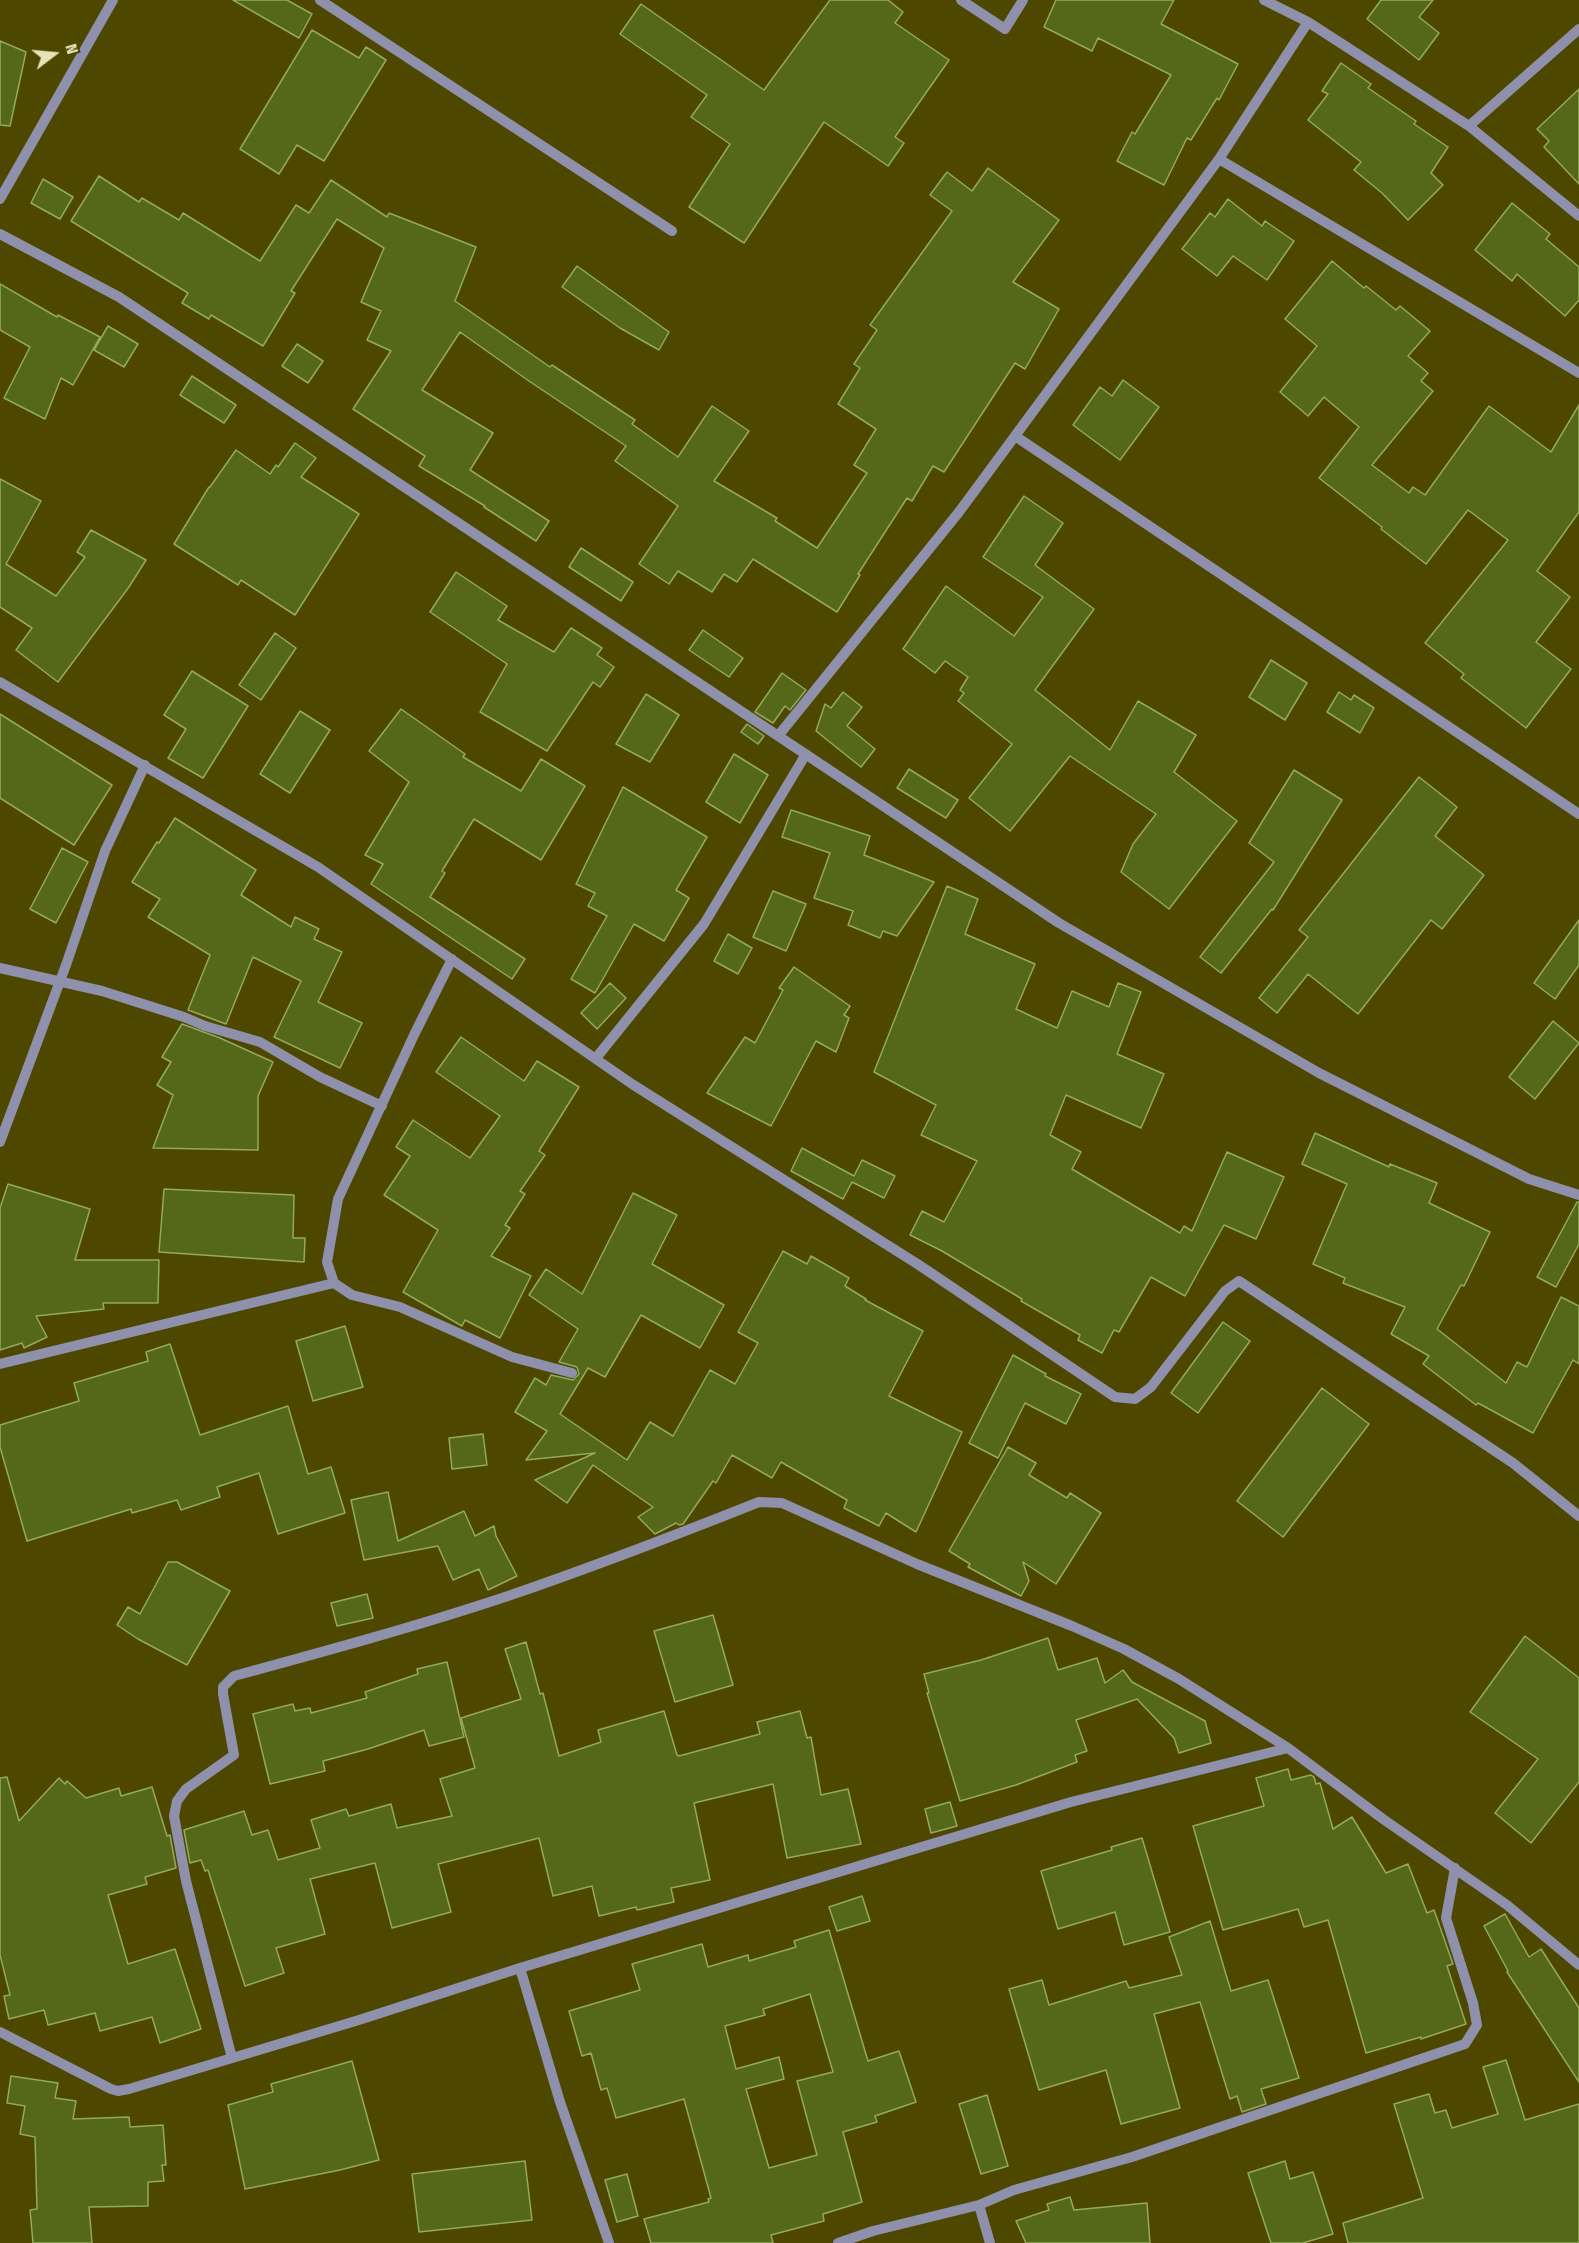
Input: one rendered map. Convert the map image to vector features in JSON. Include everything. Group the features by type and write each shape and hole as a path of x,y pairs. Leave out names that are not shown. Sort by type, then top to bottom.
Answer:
{"street":[{"path":"0,199 113,0"},
{"path":"320,0 672,231"},
{"path":"962,0 1005,29 1023,0"},
{"path":"1264,0 1308,22 1468,126 1579,216"},
{"path":"778,736 959,512 1016,436 1219,159 1308,22"},
{"path":"1468,126 1579,29"},
{"path":"1219,159 1579,373"},
{"path":"0,234 120,297 1059,923 1319,1073 1529,1179 1579,1196"},
{"path":"1016,436 1579,814"},
{"path":"0,682 318,867 632,1084 919,1265 1115,1397 1135,1400 1151,1387 1225,1292 1239,1281 1513,1463 1579,1516"},
{"path":"596,1058 704,924 806,754"},
{"path":"0,1142 105,851 145,765"},
{"path":"452,959 338,1198 327,1262 334,1283 352,1295 400,1307 512,1357 572,1373"},
{"path":"0,968 102,991 260,1042 320,1077 382,1106"},
{"path":"0,1364 334,1283"},
{"path":"232,2058 186,1881 174,1816 177,1801 186,1789 234,1755 223,1694 223,1687 227,1681 234,1676 373,1638 507,1596 656,1543 759,1502 782,1503 917,1564 1124,1649 1179,1679 1288,1749 1383,1819 1507,1905 1579,1965"},
{"path":"0,2032 118,2091 1071,1802 1288,1749"},
{"path":"838,2243 873,2231 979,2205 1014,2190 1132,2157 1465,2044 1477,2025 1473,2003 1446,1918 1455,1868"},
{"path":"520,1968 560,2102 609,2243"},
{"path":"979,2205 990,2243"}],"building":[{"path":"233,0 287,0 312,14 299,38"},
{"path":"830,0 888,0 903,12 895,23 949,60 895,137 904,143 888,166 824,122 744,243 689,207 730,144 691,117 707,95 620,34 641,4 764,90"},
{"path":"1056,0 1174,0 1161,24 1238,64 1219,100 1217,98 1191,140 1187,138 1164,185 1117,161 1132,132 1135,134 1171,75 1098,38 1092,51 1044,27"},
{"path":"1381,0 1433,0 1419,17 1439,33 1419,60 1367,19"},
{"path":"312,30 359,58 366,47 386,60 324,161 297,145 279,174 240,149"},
{"path":"0,41 26,52 10,126 0,125"},
{"path":"1341,63 1371,84 1368,88 1416,121 1414,124 1448,147 1431,173 1443,185 1408,220 1382,193 1354,170 1361,162 1308,120 1328,94 1322,91"},
{"path":"1579,89 1579,184 1544,147 1549,141 1537,129"},
{"path":"988,168 1059,220 1013,282 1059,309 1025,369 1015,363 944,472 933,466 912,501 907,498 858,574 860,575 837,612 753,559 737,582 724,574 712,592 678,571 669,584 639,564 678,506 615,461 626,446 460,332 422,390 493,433 470,470 549,521 536,541 485,506 419,466 425,456 353,409 391,351 367,340 381,311 361,302 384,248 337,219 291,291 295,293 263,346 211,315 209,319 182,303 188,293 71,221 99,176 139,202 142,198 179,220 183,213 260,261 296,205 309,213 331,180 387,217 389,213 476,247 455,301 550,367 552,365 635,420 632,424 678,457 712,406 749,431 714,481 777,518 775,521 817,548 867,473 854,465 876,429 838,404 860,368 854,364 877,330 870,325 952,211 930,195 947,172 972,191"},
{"path":"43,179 73,197 60,219 31,203"},
{"path":"1228,199 1262,226 1265,221 1294,241 1267,280 1233,256 1217,276 1182,249 1210,213 1215,217"},
{"path":"1512,203 1550,234 1546,239 1579,267 1579,300 1565,316 1517,274 1512,281 1475,250"},
{"path":"1332,261 1364,288 1366,286 1396,310 1400,306 1430,331 1408,356 1428,373 1421,381 1433,391 1372,465 1409,493 1413,487 1425,495 1489,406 1551,452 1579,405 1579,512 1537,571 1570,597 1536,642 1571,669 1526,728 1461,678 1464,674 1425,643 1508,540 1468,510 1426,564 1319,478 1359,427 1324,397 1308,416 1280,392 1317,346 1285,319"},
{"path":"577,266 669,332 659,350 620,328 562,287"},
{"path":"0,284 57,317 58,315 100,337 73,385 61,378 45,419 4,398 30,347 0,330"},
{"path":"108,326 138,344 124,367 94,350"},
{"path":"297,344 323,361 308,383 282,366"},
{"path":"192,376 236,405 224,423 180,395"},
{"path":"1123,380 1159,407 1120,460 1073,425 1100,387 1112,396"},
{"path":"295,443 316,458 301,477 359,514 295,615 241,580 238,585 174,544 209,487 236,450 270,474 276,465 278,467"},
{"path":"0,479 41,501 6,564 56,596 85,557 77,552 91,530 146,560 129,587 58,682 16,650 32,628 0,607"},
{"path":"1024,496 1063,523 1035,565 1094,609 1035,690 1110,750 1138,701 1196,735 1174,772 1237,821 1169,909 1121,872 1133,844 1156,814 1070,756 1010,831 969,798 1012,744 958,701 964,693 960,690 968,677 945,661 935,673 903,649 946,586 1014,636 1043,597 983,557"},
{"path":"581,548 633,582 621,601 569,567"},
{"path":"456,572 507,606 498,620 554,652 571,628 602,648 597,655 614,667 600,687 593,682 547,751 480,712 507,664 430,612"},
{"path":"703,630 743,658 729,677 689,650"},
{"path":"275,633 296,648 261,700 239,685"},
{"path":"1271,660 1307,683 1285,720 1249,697"},
{"path":"192,671 248,706 203,778 168,758 186,729 164,715"},
{"path":"782,673 806,690 790,710 785,706 773,723 755,712"},
{"path":"843,692 862,707 847,726 875,749 861,767 816,731 825,704 831,708"},
{"path":"1339,692 1351,700 1354,695 1374,708 1360,733 1327,712"},
{"path":"646,694 679,715 650,762 616,744"},
{"path":"401,709 465,754 463,757 521,791 541,759 585,786 541,860 474,819 442,871 445,873 430,897 525,959 512,979 371,884 383,864 365,855 409,782 369,751"},
{"path":"300,711 330,730 290,793 260,774"},
{"path":"0,714 112,785 74,845 0,798"},
{"path":"747,724 764,736 758,744 741,732"},
{"path":"734,754 768,775 740,823 706,802"},
{"path":"909,769 958,800 946,818 897,788"},
{"path":"1294,770 1342,800 1273,910 1221,973 1200,957 1274,862 1249,843"},
{"path":"1419,777 1457,807 1435,836 1484,875 1442,929 1431,920 1358,1014 1308,974 1277,1013 1259,998 1308,937 1299,930"},
{"path":"623,787 707,837 676,890 689,898 664,941 634,924 595,993 571,979 607,916 588,906 595,893 576,884"},
{"path":"791,810 870,836 864,855 934,882 897,936 883,931 880,938 848,925 853,911 814,898 830,853 782,837"},
{"path":"175,818 256,870 241,895 291,927 295,917 319,929 314,939 342,952 318,1002 362,1023 340,1068 274,1037 301,981 253,957 226,1024 188,1010 210,955 148,917 160,899 132,882"},
{"path":"62,848 88,862 56,923 30,909"},
{"path":"947,886 978,899 965,934 1035,964 1016,1009 1057,1028 1072,991 1109,1007 1118,983 1141,992 1117,1054 1164,1074 1141,1128 1066,1095 1050,1135 1081,1152 1072,1169 1180,1233 1184,1226 1192,1231 1227,1152 1284,1177 1256,1239 1224,1225 1185,1296 1151,1277 1119,1332 1114,1330 1102,1353 1078,1340 1080,1335 1021,1301 1022,1299 942,1251 910,1235 922,1211 944,1222 977,1161 921,1135 936,1105 874,1072"},
{"path":"773,891 806,904 786,951 753,937"},
{"path":"1579,920 1579,965 1555,999 1534,983"},
{"path":"728,934 752,948 738,974 714,961"},
{"path":"794,967 850,1006 844,1015 849,1018 836,1052 816,1041 771,1126 707,1093 745,1037 755,1043 783,990 779,988"},
{"path":"610,983 626,998 597,1029 581,1013"},
{"path":"1553,1021 1579,1043 1535,1099 1509,1077"},
{"path":"182,1024 273,1062 258,1096 258,1150 153,1148 173,1095 157,1085 171,1062 162,1057"},
{"path":"461,1037 524,1081 537,1061 579,1087 539,1151 545,1155 520,1191 525,1194 505,1225 510,1228 491,1256 531,1276 500,1338 465,1320 462,1326 403,1292 438,1230 384,1195 410,1156 396,1147 413,1120 470,1158 500,1116 436,1072"},
{"path":"1315,1133 1389,1167 1390,1164 1437,1183 1429,1203 1490,1232 1464,1286 1461,1285 1437,1329 1506,1383 1517,1362 1527,1367 1561,1297 1579,1306 1579,1364 1573,1360 1533,1433 1478,1403 1476,1405 1423,1364 1429,1356 1391,1334 1405,1307 1343,1283 1345,1278 1313,1264 1347,1184 1302,1164"},
{"path":"802,1148 854,1176 862,1160 895,1176 884,1198 852,1182 843,1199 791,1171"},
{"path":"8,1184 90,1209 75,1260 159,1260 158,1303 103,1303 104,1309 36,1316 47,1337 24,1348 22,1343 0,1350 0,1208"},
{"path":"164,1189 294,1195 293,1238 305,1238 304,1262 159,1252"},
{"path":"633,1193 677,1215 652,1264 724,1305 700,1348 641,1315 605,1377 588,1368 560,1414 627,1460 650,1422 673,1436 710,1370 735,1384 758,1343 738,1332 783,1251 807,1264 811,1256 849,1278 845,1286 865,1300 923,1331 889,1396 962,1432 916,1532 886,1513 879,1526 844,1508 847,1500 781,1462 772,1478 732,1455 716,1483 713,1481 683,1524 676,1523 655,1534 638,1517 653,1507 593,1465 567,1503 535,1480 595,1453 526,1460 547,1431 515,1412 535,1378 546,1385 551,1375 573,1380 579,1374 577,1367 559,1362 578,1329 529,1295 546,1269 582,1294"},
{"path":"1579,1202 1579,1244 1556,1287 1537,1277"},
{"path":"1223,1322 1250,1341 1198,1413 1171,1393"},
{"path":"345,1326 363,1387 313,1401 296,1341"},
{"path":"170,1344 200,1435 288,1406 308,1474 331,1467 345,1513 278,1534 259,1473 217,1487 220,1497 181,1510 177,1500 132,1513 131,1509 27,1541 0,1447 0,1425 79,1401 74,1383 148,1361 146,1352"},
{"path":"1013,1355 1046,1374 1045,1376 1081,1394 1066,1424 1025,1403 998,1458 969,1443"},
{"path":"1322,1388 1369,1424 1283,1537 1237,1501"},
{"path":"483,1434 487,1465 452,1469 449,1438"},
{"path":"1008,1447 1036,1463 1029,1475 1067,1498 1070,1493 1101,1513 1056,1584 1023,1562 1029,1581 1021,1596 968,1567 970,1564 949,1551"},
{"path":"388,1492 398,1541 464,1511 475,1536 494,1526 496,1536 517,1576 488,1590 479,1569 453,1580 438,1546 364,1560 351,1500"},
{"path":"168,1562 177,1562 230,1591 187,1665 117,1625 128,1607 140,1614"},
{"path":"367,1594 373,1618 337,1626 331,1603"},
{"path":"713,1615 733,1685 675,1702 654,1631"},
{"path":"1525,1636 1579,1678 1579,1782 1531,1843 1495,1813 1538,1759 1470,1712"},
{"path":"1048,1638 1058,1670 1097,1658 1105,1683 1123,1670 1132,1682 1205,1721 1211,1743 1179,1753 1174,1738 1137,1699 1076,1720 1087,1751 1075,1755 1077,1762 1016,1785 960,1801 927,1693 929,1693 924,1674 981,1660"},
{"path":"526,1642 540,1694 543,1693 559,1756 601,1742 598,1730 664,1711 679,1756 760,1734 757,1722 800,1711 807,1738 811,1737 821,1795 848,1789 861,1844 787,1858 773,1784 694,1803 710,1880 671,1888 674,1902 637,1910 636,1907 599,1916 592,1886 553,1896 539,1838 438,1864 451,1912 392,1928 375,1863 310,1879 325,1934 276,1948 284,1973 245,1986 208,1870 205,1871 201,1860 190,1863 184,1830 244,1811 252,1835 268,1830 278,1860 320,1848 311,1820 346,1809 349,1816 391,1804 397,1828 452,1816 440,1779 475,1768 461,1718 521,1699 505,1649"},
{"path":"447,1662 464,1737 429,1746 424,1730 323,1761 325,1771 270,1784 253,1714 293,1704 295,1711 310,1708 311,1713 367,1698 365,1692 418,1674 417,1669"},
{"path":"1288,1769 1291,1780 1311,1775 1316,1784 1320,1783 1333,1829 1352,1817 1386,1873 1408,1864 1427,1913 1434,1910 1453,1964 1447,1966 1466,2024 1421,2039 1421,2037 1366,2053 1328,1920 1304,1927 1298,1909 1223,1930 1193,1826 1264,1806 1256,1778"},
{"path":"7,1777 19,1821 59,1778 65,1784 67,1781 86,1798 119,1788 121,1796 152,1787 167,1836 170,1835 176,1868 145,1877 147,1884 108,1895 128,1964 175,1949 201,2029 160,2043 152,2017 100,2031 95,2013 48,2025 44,2010 9,2019 4,1996 10,1995 0,1955 0,1778"},
{"path":"950,1802 957,1826 931,1833 925,1809"},
{"path":"1142,1838 1170,1932 1124,1945 1115,1912 1058,1929 1041,1871 1112,1850 1111,1847"},
{"path":"862,1896 870,1921 837,1931 829,1907"},
{"path":"1505,1914 1529,1957 1541,1949 1579,2008 1579,2082 1507,1972 1484,1926"},
{"path":"1210,1921 1231,1991 1268,1980 1299,2078 1261,2089 1266,2104 1242,2112 1237,2096 1230,2099 1200,2002 1154,2014 1180,2108 1121,2124 1106,2070 1039,2090 1009,1989 1042,1980 1049,2005 1126,1981 1129,1988 1182,1975 1169,1937"},
{"path":"829,1930 868,2061 899,2051 916,2102 875,2116 877,2122 843,2132 862,2202 823,2214 824,2221 771,2235 773,2243 651,2243 644,2219 709,2202 708,2199 711,2198 684,2099 616,2118 607,2088 601,2090 591,2053 582,2056 569,2011 640,1990 632,1964 702,1944 708,1967 748,1955 749,1961 796,1947 794,1941","holes":["810,1994 833,2072 797,2081 817,2155 769,2168 746,2089 784,2079 779,2057 736,2069 725,2026 765,2015 763,2009"]},
{"path":"1506,2060 1525,2120 1579,2104 1579,2243 1348,2243 1343,2223 1423,2198 1394,2104 1429,2094 1435,2113 1446,2110 1452,2128 1498,2114 1483,2067"},
{"path":"352,2061 379,2160 245,2189 228,2105 273,2092 271,2084"},
{"path":"11,2076 58,2083 55,2098 76,2101 73,2119 129,2117 130,2127 163,2125 166,2165 162,2165 164,2181 148,2182 148,2206 89,2207 92,2243 33,2243 30,2210 37,2209 35,2137 20,2134 25,2106 7,2103"},
{"path":"987,2095 1008,2166 981,2174 959,2104"},
{"path":"525,2161 532,2220 419,2232 412,2174"},
{"path":"1285,2161 1290,2179 1313,2172 1333,2234 1303,2243 1271,2243 1248,2173"},
{"path":"627,2174 638,2216 617,2222 605,2180"},
{"path":"1070,2197 1074,2210 1147,2203 1150,2243 1026,2243 1016,2221 1049,2210 1047,2204"}]}
